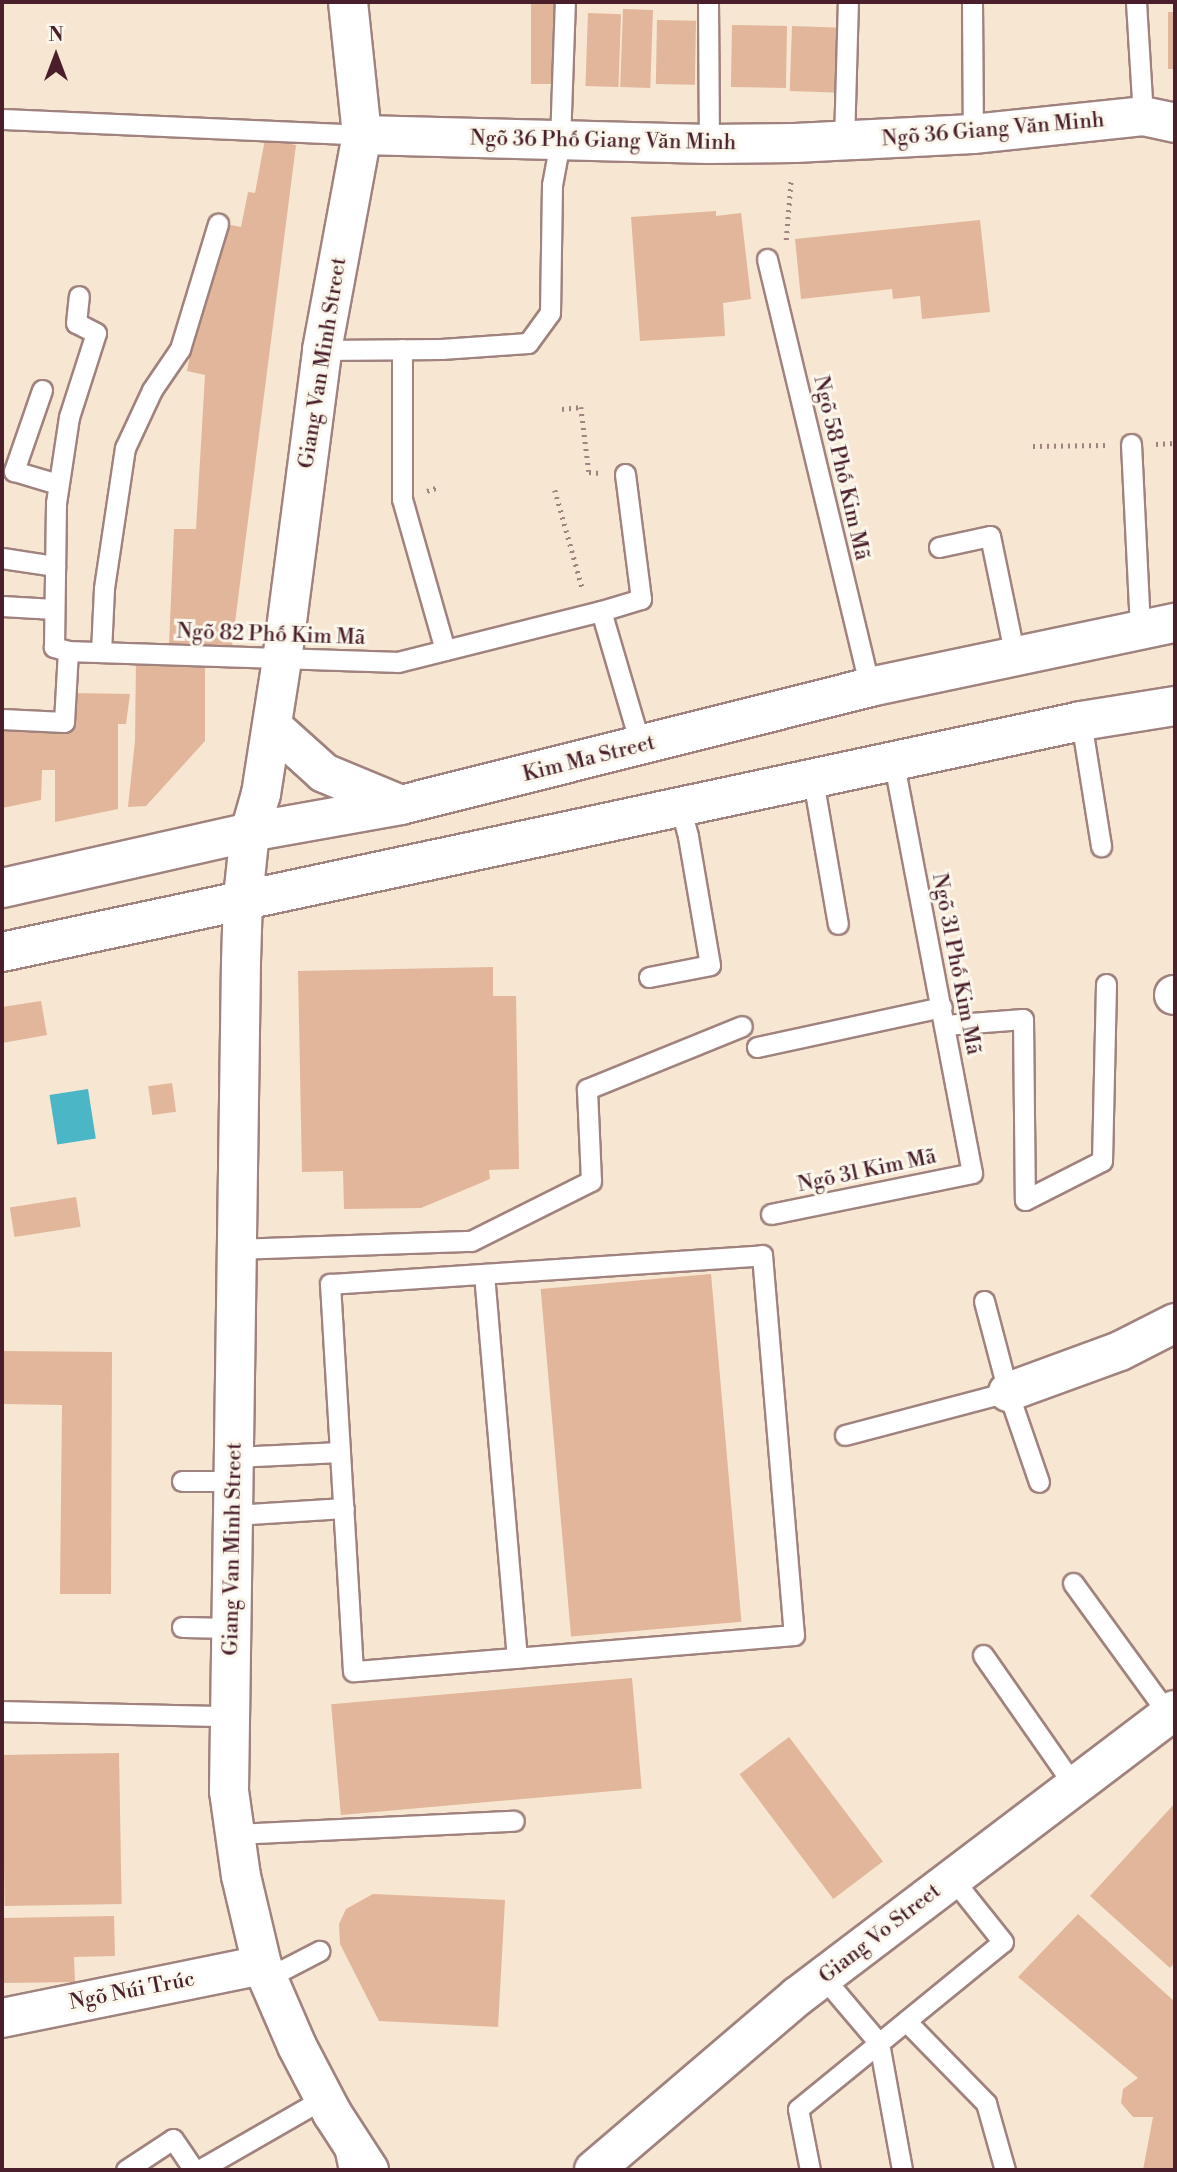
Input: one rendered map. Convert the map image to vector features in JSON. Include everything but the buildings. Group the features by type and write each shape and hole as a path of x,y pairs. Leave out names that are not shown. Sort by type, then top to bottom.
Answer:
{"main road":[{"name":"Giang Van Minh Street","path":"348,2 362,135 322,350 282,660 261,794 250,832 243,898 229,1791 234,1834 265,1971 324,2098 361,2164"},
{"name":"Ngõ 36 Giang Văn Minh","path":"844,142 1159,119"},
{"name":"Ngõ 36 Phố Giang Văn Minh","path":"362,135 560,142 844,142"},
{"name":"Kim Ma Street","path":"2,888 250,832 401,805 870,688 1158,626"},
{"path":"2,952 243,898 894,763 1082,720 1175,706"},
{"path":"272,726 324,772 401,805"},
{"path":"1008,1392 1120,1352 1175,1323"},
{"name":"Giang Vo Street","path":"594,2170 822,1978 1172,1712"},
{"name":"Ngõ Núi Trúc","path":"2,2018 265,1971"}],"lane":[{"path":"322,350 528,344 551,313 552,185 560,142 565,2"},
{"path":"708,2 709,144"},
{"path":"844,142 848,2"},
{"path":"972,2 973,134"},
{"path":"1136,2 1159,119"},
{"path":"2,118 362,135"},
{"path":"102,652 104,588 125,447 152,390 180,349 218,224"},
{"name":"Ngõ 58 Phố Kim Mã","path":"767,259 870,688"},
{"path":"2,719 64,722 68,651 54,647 58,484 69,417 96,333 76,323 79,296"},
{"path":"402,349 402,499 445,650"},
{"path":"42,390 14,471 58,484"},
{"path":"1131,444 1158,626"},
{"name":"Ngõ 82 Phố Kim Mã","path":"68,651 398,662 641,599 625,474"},
{"path":"939,547 989,536 1015,657"},
{"path":"2,558 55,566"},
{"path":"2,606 54,609"},
{"path":"595,612 641,747"},
{"path":"1082,720 1101,846"},
{"name":"Ngõ 31 Phố Kim Mã","path":"894,763 972,1173"},
{"path":"813,780 838,923"},
{"path":"649,977 710,965 688,836 680,807"},
{"path":"757,1047 944,1016 1023,1019 1025,1200 1102,1161 1106,984"},
{"path":"237,1249 471,1241 591,1181 587,1088 742,1027"},
{"name":"Ngõ 31 Kim Mã","path":"771,1214 972,1173"},
{"path":"762,1255 794,1634 353,1671 330,1284 484,1274 762,1255"},
{"path":"484,1274 517,1658"},
{"path":"984,1301 1008,1392 1039,1482"},
{"path":"845,1435 1008,1392"},
{"path":"234,1484 340,1452"},
{"path":"182,1481 234,1484 344,1508"},
{"path":"1073,1583 1172,1712"},
{"path":"182,1627 232,1628"},
{"path":"983,1655 1075,1787"},
{"path":"2,1712 230,1716"},
{"path":"234,1834 514,1821"},
{"path":"810,2170 798,2109 1003,1942 952,1878"},
{"path":"265,1971 319,1951"},
{"path":"822,1978 879,2043 902,2170"},
{"path":"906,2021 986,2103 1005,2170"},
{"path":"127,2170 173,2139 197,2170 324,2098"}],"path":[{"path":"787,253 786,226 795,143"},
{"path":"562,409 582,407 589,472 625,474"},
{"path":"555,490 595,612"}],"water":[{"path":"88,1089 96,1138 57,1144 49,1095"}]}
